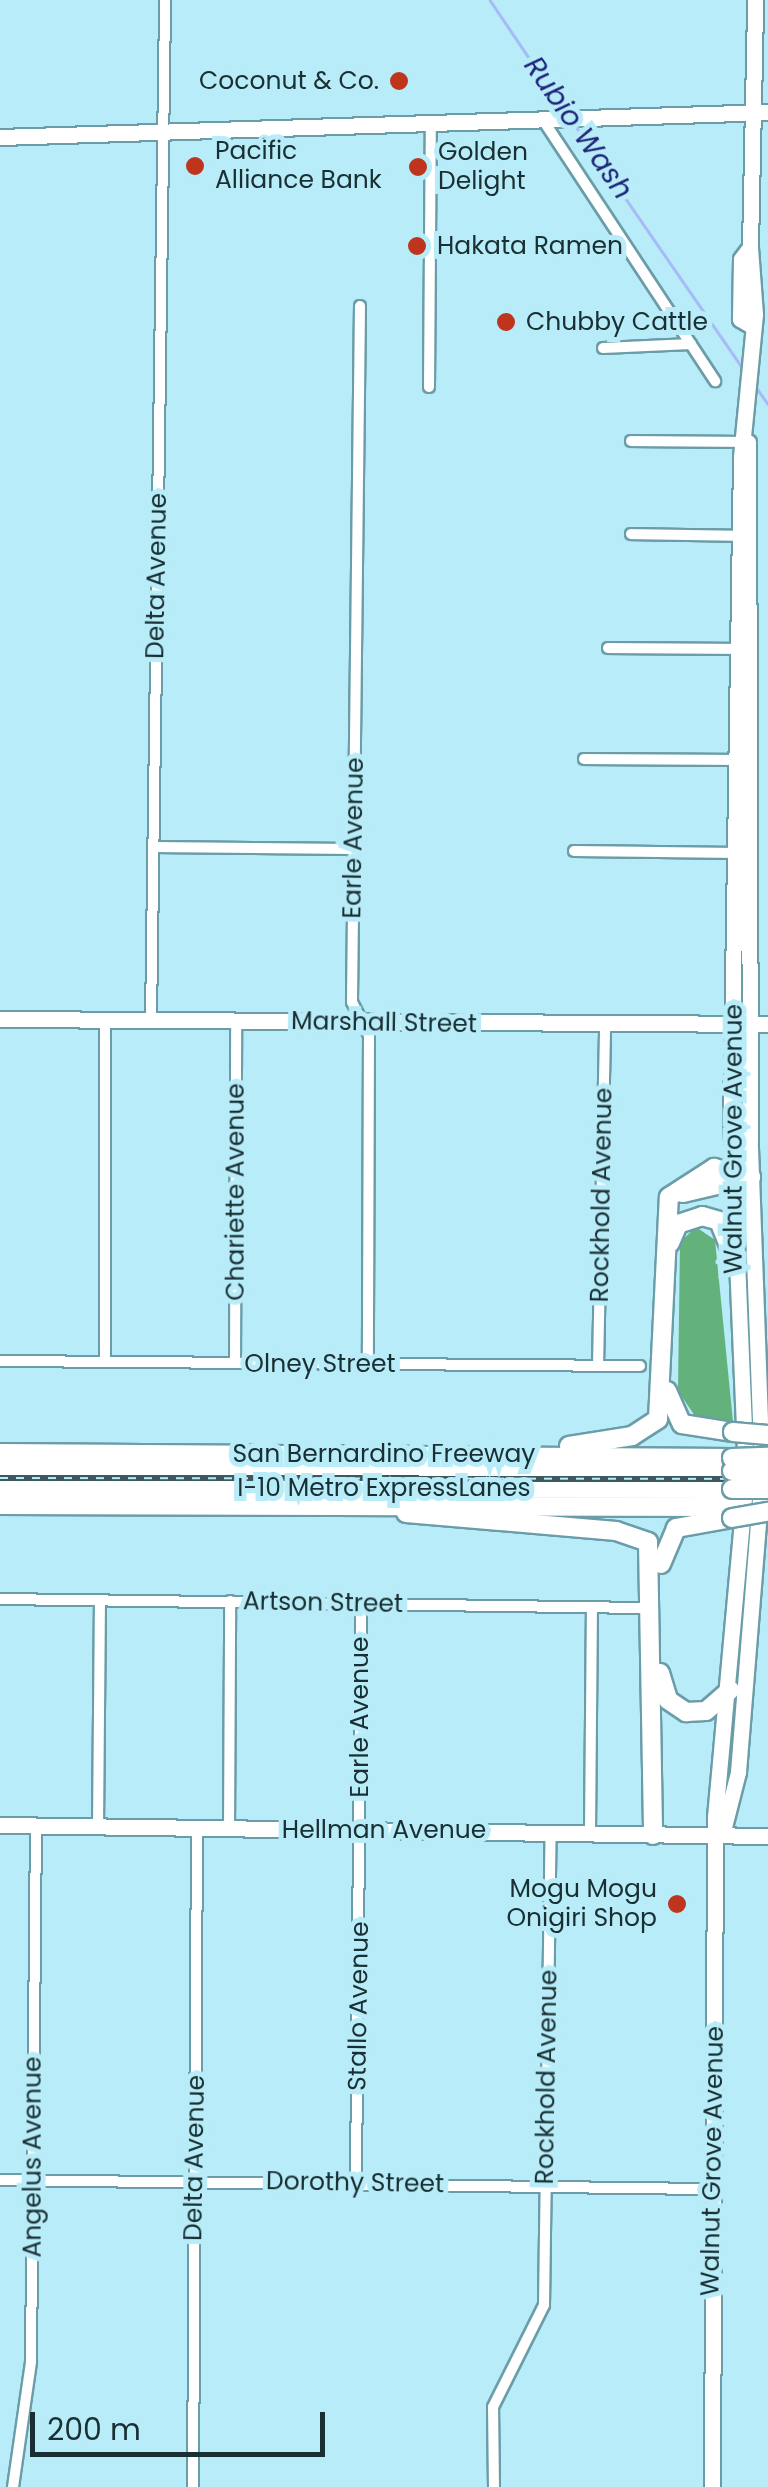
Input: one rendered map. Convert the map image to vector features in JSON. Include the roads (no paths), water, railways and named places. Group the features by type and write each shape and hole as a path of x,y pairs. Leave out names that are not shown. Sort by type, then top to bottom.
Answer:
{"highway":[{"path":"519,1454 632,1436 658,1419 665,1210 676,1188 731,1176 750,1178"},
{"path":"731,1176 681,1195 670,1243 670,1408 690,1428 768,1436"},
{"path":"670,1243 678,1224 702,1216 719,1222 732,1252"},
{"name":"San Bernardino Freeway","path":"0,1453 519,1454 732,1488"},
{"name":"San Bernardino Freeway","path":"0,1505 361,1505 732,1488 768,1458"},
{"name":"I-10 Metro ExpressLanes","path":"0,1468 768,1489"},
{"name":"I-10 Metro ExpressLanes","path":"0,1488 732,1488 768,1471"},
{"path":"653,1834 664,1542 732,1488 768,1509"},
{"path":"361,1505 648,1542 653,1834"},
{"path":"660,1672 668,1700 686,1712 706,1712 730,1690"}],"main road":[{"name":"Walnut Grove Avenue","path":"722,1835 715,1817 730,1690 746,1475 731,1176 741,1026 750,247 760,113 755,0"},
{"path":"0,137 760,113"},
{"name":"Marshall Street","path":"0,1020 768,1024"},
{"name":"Walnut Grove Avenue","path":"712,2487 710,2189 722,1835 738,1772 760,1552 750,1178 741,1026"},
{"name":"Hellman Avenue","path":"0,1826 768,1836"}],"street":[{"name":"Delta Avenue","path":"151,1021 165,0"},
{"path":"548,120 715,381"},
{"path":"429,387 431,123"},
{"name":"Earle Avenue","path":"360,306 353,1013 364,1023 368,1364"},
{"path":"603,348 690,344"},
{"path":"632,441 748,442"},
{"path":"630,534 746,536"},
{"path":"608,648 745,649"},
{"path":"584,758 743,760"},
{"path":"153,847 353,849"},
{"path":"574,851 742,853"},
{"path":"105,1020 105,1362"},
{"name":"Chariette Avenue","path":"236,1022 236,1363"},
{"name":"Rockhold Avenue","path":"598,1366 605,1025"},
{"name":"Olney Street","path":"0,1361 640,1366"},
{"name":"Artson Street","path":"0,1599 646,1608"},
{"path":"98,1826 100,1600"},
{"path":"229,1829 230,1601"},
{"name":"Earle Avenue","path":"360,1603 360,1830"},
{"path":"590,1832 592,1606"},
{"name":"Angelus Avenue","path":"12,2487 31,2362 36,1826"},
{"name":"Delta Avenue","path":"193,2487 196,1828"},
{"name":"Stallo Avenue","path":"356,2182 360,1830"},
{"name":"Rockhold Avenue","path":"494,2487 493,2407 540,2322 551,1832"},
{"name":"Dorothy Street","path":"0,2180 710,2189"}],"waterway":[{"name":"Rubio Wash","path":"490,0 565,111"},
{"name":"Rubio Wash","path":"575,125 744,370"},
{"name":"Rubio Wash","path":"754,384 768,404"}],"railway":[{"path":"0,1478 768,1479"}],"place":[{"name":"Coconut & Co.","path":"399,81"},
{"name":"Pacific Alliance Bank","path":"195,166"},
{"name":"Golden Delight","path":"418,167"},
{"name":"Hakata Ramen","path":"417,246"},
{"name":"Chubby Cattle","path":"506,322"},
{"name":"Mogu Mogu Onigiri Shop","path":"677,1904"}]}
